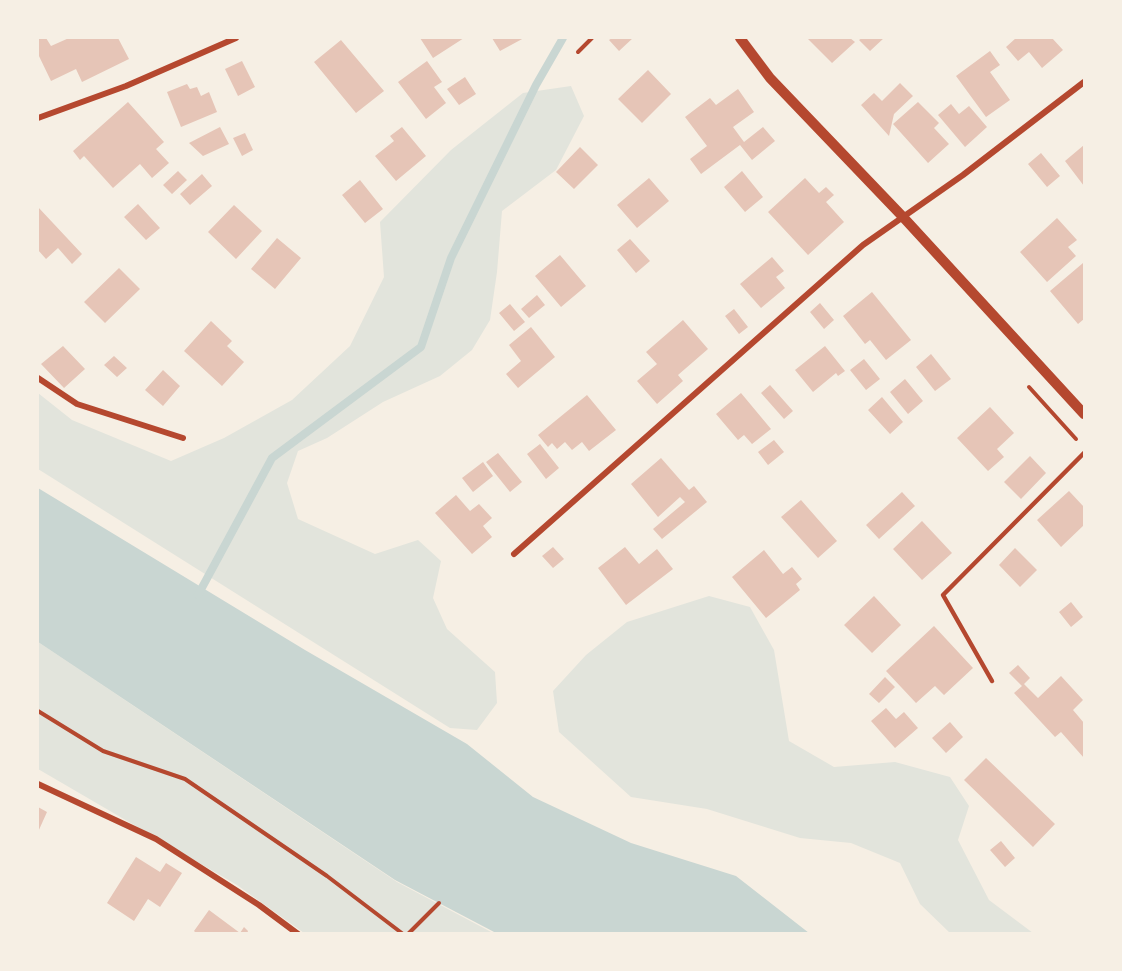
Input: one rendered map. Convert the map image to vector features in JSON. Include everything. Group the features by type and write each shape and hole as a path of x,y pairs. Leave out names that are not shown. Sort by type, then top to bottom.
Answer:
{"street":[{"path":"38,118 126,86 236,38"},
{"path":"740,38 770,78 903,217 1084,414"},
{"path":"514,554 863,245 963,175 1084,82"},
{"path":"38,378 77,404 183,438"},
{"path":"38,784 156,839 259,905 298,933"}],"lane":[{"path":"992,681 942,596 1084,453"}],"path":[{"path":"578,52 592,38"},
{"path":"38,711 104,752 185,779 327,876 403,933"},
{"path":"408,933 439,903"}],"shaded area":[{"path":"571,86 584,116 556,170 502,211 490,320 472,350 440,376 383,402 327,438 298,451 287,483 298,519 375,554 418,540 441,561 433,598 447,629 495,672 497,703 477,730 450,728 38,469 38,393 72,420 171,461 224,438 292,400 350,346 384,277 380,222 451,150 523,93"},
{"path":"38,488 305,650 467,744 533,797 631,843 736,876 809,933 496,933 395,880 38,642"},
{"path":"709,596 750,607 774,650 789,741 834,767 895,762 950,777 969,806 958,840 989,900 1033,933 950,933 920,904 900,863 851,843 800,838 707,809 631,797 559,732 553,691 586,655 627,622"},
{"path":"38,642 397,882 493,933 304,933 237,885 38,769"}],"building":[{"path":"38,38 46,38 51,46 69,38 118,38 129,59 82,82 76,69 51,81 38,54"},
{"path":"420,38 464,38 433,58"},
{"path":"492,38 524,38 500,51"},
{"path":"633,38 619,51 609,40"},
{"path":"807,38 850,38 855,42 832,63"},
{"path":"884,38 870,51 859,40"},
{"path":"1016,38 1052,38 1063,50 1042,68 1029,52 1018,61 1006,47"},
{"path":"341,40 384,91 356,113 314,62"},
{"path":"990,51 1000,65 990,72 1010,100 986,117 956,76"},
{"path":"242,61 255,87 238,96 225,69"},
{"path":"427,61 442,82 434,87 446,103 426,119 398,82"},
{"path":"648,70 671,94 642,123 618,99"},
{"path":"465,77 476,94 459,105 447,89"},
{"path":"900,83 913,96 894,114 889,136 861,105 874,93 882,101"},
{"path":"187,84 190,89 197,87 201,96 209,92 217,112 181,127 167,92"},
{"path":"738,89 754,112 733,127 744,142 763,127 775,141 752,160 740,145 701,174 690,159 707,146 685,117 710,98 716,105"},
{"path":"128,102 164,142 156,149 169,163 152,178 140,164 113,188 84,156 80,160 73,151"},
{"path":"918,102 939,123 934,128 949,144 928,163 893,124"},
{"path":"951,104 959,114 969,106 987,127 965,147 938,115"},
{"path":"220,127 229,144 203,156 189,143"},
{"path":"402,127 426,156 396,181 375,156 394,141 390,136"},
{"path":"245,133 253,150 242,156 233,138"},
{"path":"1084,145 1084,186 1065,161"},
{"path":"580,147 598,165 574,189 556,172"},
{"path":"1041,153 1060,176 1047,187 1028,164"},
{"path":"178,171 187,180 172,194 163,185"},
{"path":"742,171 763,197 745,212 724,187"},
{"path":"202,174 212,186 190,205 180,194"},
{"path":"649,178 669,201 637,228 617,205"},
{"path":"805,178 819,193 826,187 834,195 826,202 844,222 808,255 768,212"},
{"path":"360,180 383,209 365,223 342,195"},
{"path":"138,204 160,228 146,240 124,217"},
{"path":"234,205 262,231 236,259 208,232"},
{"path":"38,207 82,254 72,264 58,248 46,259 38,250"},
{"path":"1057,218 1077,240 1068,247 1076,256 1047,282 1020,252"},
{"path":"277,238 301,258 275,289 251,269"},
{"path":"630,239 650,261 636,273 617,250"},
{"path":"560,255 586,286 561,307 535,276"},
{"path":"772,257 784,271 776,277 785,288 761,308 740,284"},
{"path":"1083,263 1084,319 1078,324 1050,291"},
{"path":"119,268 140,289 105,323 84,302"},
{"path":"872,292 911,340 886,360 870,340 865,344 843,316"},
{"path":"537,295 545,305 529,318 521,309"},
{"path":"820,303 834,320 824,329 810,312"},
{"path":"510,304 525,322 514,331 499,313"},
{"path":"734,309 748,327 739,334 725,316"},
{"path":"683,320 708,349 678,375 683,381 657,404 637,381 657,364 646,352"},
{"path":"211,321 232,341 227,346 244,362 222,386 184,351"},
{"path":"531,327 555,357 518,388 506,374 521,361 509,345"},
{"path":"63,346 85,369 64,388 41,364"},
{"path":"825,346 845,371 838,376 836,373 813,392 795,370"},
{"path":"931,354 951,379 935,391 916,367"},
{"path":"114,356 127,368 117,377 104,365"},
{"path":"864,359 880,379 866,390 850,370"},
{"path":"163,370 180,386 163,406 145,390"},
{"path":"905,379 923,401 908,414 890,392"},
{"path":"770,385 793,411 784,419 761,393"},
{"path":"741,393 771,429 752,444 744,435 738,440 716,414"},
{"path":"587,395 616,430 589,451 582,442 572,450 565,442 557,449 552,443 548,447 538,435"},
{"path":"882,397 903,422 890,434 868,410"},
{"path":"990,407 1014,433 997,449 1004,457 988,471 957,438"},
{"path":"774,440 784,452 768,465 758,452"},
{"path":"540,444 559,468 546,479 527,454"},
{"path":"498,453 522,482 510,492 486,462"},
{"path":"1030,456 1046,473 1021,499 1004,482"},
{"path":"661,458 689,490 694,486 707,502 662,539 653,529 685,502 680,497 658,517 631,484"},
{"path":"483,462 493,476 473,492 462,478"},
{"path":"1069,491 1084,507 1084,525 1061,547 1037,520"},
{"path":"902,492 915,506 879,539 866,525"},
{"path":"456,495 470,511 479,504 492,518 483,526 492,537 472,554 435,513"},
{"path":"801,500 837,541 818,558 781,517"},
{"path":"922,521 952,553 922,580 893,549"},
{"path":"553,547 564,559 553,568 542,556"},
{"path":"625,547 639,564 657,549 673,569 626,605 598,568"},
{"path":"1015,548 1037,570 1020,587 999,565"},
{"path":"764,550 783,574 792,567 802,579 796,584 800,590 766,618 732,577"},
{"path":"874,596 901,625 872,653 844,625"},
{"path":"1071,602 1083,617 1071,627 1059,612"},
{"path":"934,626 973,668 944,695 935,686 916,703 886,671"},
{"path":"1018,665 1030,678 1024,684 1038,698 1061,676 1083,700 1073,710 1084,723 1084,758 1061,732 1055,737 1014,693 1022,686 1009,673"},
{"path":"885,677 895,687 879,703 869,694"},
{"path":"886,708 896,719 904,712 918,728 895,748 871,721"},
{"path":"950,722 963,737 946,753 932,738"},
{"path":"986,758 1055,824 1033,847 964,780"},
{"path":"38,807 47,812 38,832"},
{"path":"1001,841 1015,858 1005,867 990,850"},
{"path":"136,857 160,872 166,863 182,873 160,907 148,899 134,921 107,903"},
{"path":"209,910 240,933 244,927 248,931 247,934 197,934 194,931"}],"waterway":[{"path":"198,595 272,458 421,347 451,258 536,85 563,38"}]}
